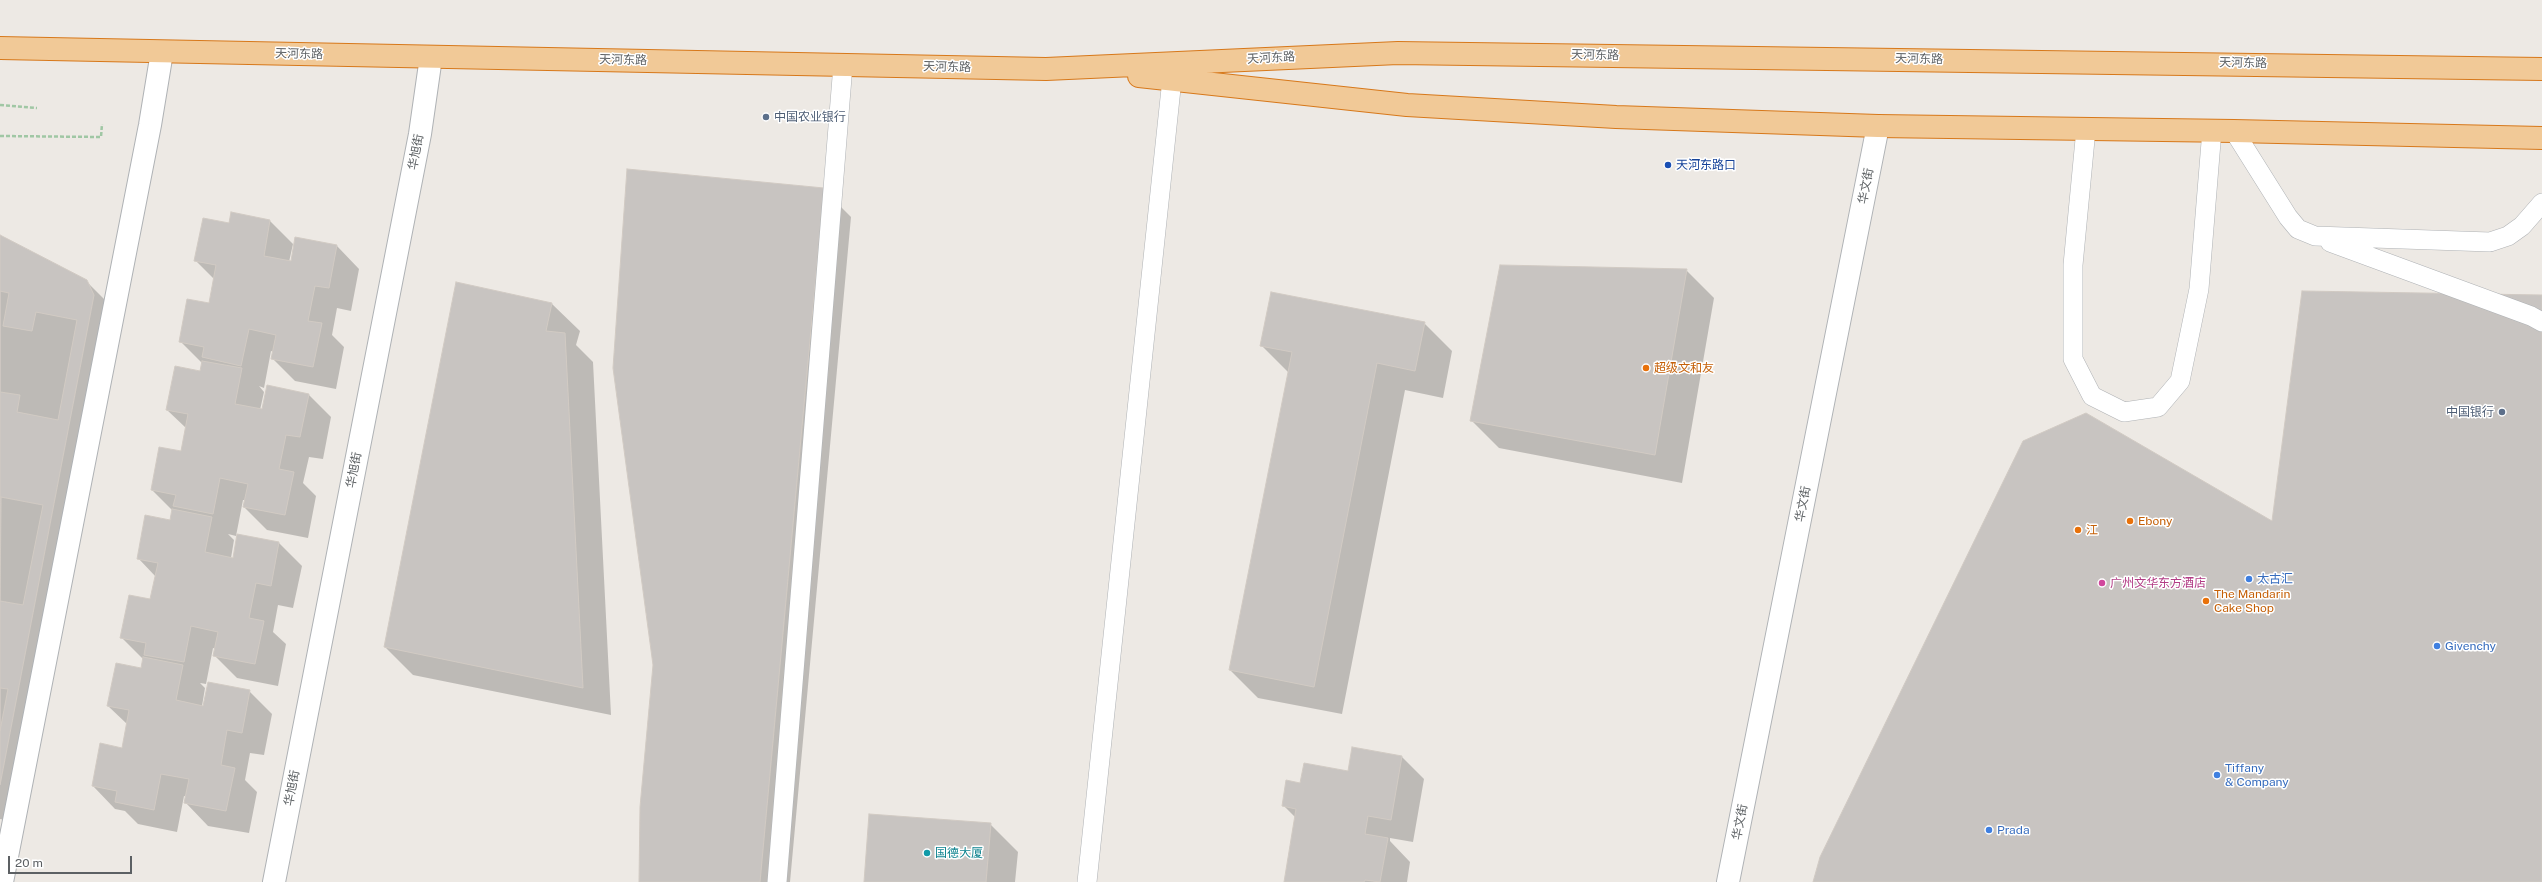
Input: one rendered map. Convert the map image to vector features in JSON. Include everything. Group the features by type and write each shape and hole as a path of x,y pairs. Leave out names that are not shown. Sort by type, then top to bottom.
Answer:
{"highway":[{"name":"天河东路","path":"0,48 1046,69 1398,53 2542,69"},
{"path":"1046,69 1172,79 1407,105 1616,117 1878,126 2212,130 2542,138"}],"street":[{"path":"1,882 144,156 162,52"},
{"name":"华旭街","path":"274,882 420,134 431,57"},
{"name":"华文街","path":"1728,882 1878,126"}],"lane":[{"path":"777,882 843,65"},
{"path":"1087,882 1172,79"},
{"path":"2086,129 2073,265 2073,359 2092,396 2124,412 2158,407 2180,380 2199,289 2212,130"},
{"path":"2234,131 2288,217 2298,229 2531,316 2542,322"},
{"path":"2315,236 2490,242 2508,236 2522,226 2542,203"}],"path":[{"path":"0,105 37,108"},
{"path":"0,136 101,137 102,124"}],"building":[{"path":"627,169 824,188 760,882 639,882 640,807 653,665 613,368"},
{"path":"231,212 270,220 264,256 291,261 295,237 337,245 329,288 315,286 308,321 322,323 313,367 271,359 276,335 249,329 241,366 202,357 204,347 179,342 187,299 209,303 216,265 194,261 203,218 229,223"},
{"path":"0,235 87,280 94,295 0,785"},
{"path":"1500,265 1687,269 1655,455 1470,421"},
{"path":"456,282 552,303 546,331 565,333 583,688 384,647"},
{"path":"0,291 9,293 3,326 32,331 36,312 77,320 58,420 17,412 20,395 0,392"},
{"name":"太古汇","path":"2302,291 2542,295 2542,882 1813,882 1820,857 2023,441 2086,413 2272,521"},
{"path":"1271,292 1425,322 1415,371 1377,363 1314,687 1229,670 1292,352 1260,346"},
{"path":"202,361 242,368 235,404 262,409 267,385 309,394 300,437 286,435 279,469 294,472 285,515 243,507 248,484 220,478 213,514 173,506 176,495 151,490 159,447 181,451 188,414 166,410 175,366 200,371"},
{"path":"1,497 43,505 23,605 0,601"},
{"path":"172,509 212,517 205,552 233,558 237,534 279,542 271,586 256,583 249,618 264,621 255,664 213,656 218,632 191,626 184,662 144,655 146,643 120,638 129,595 150,599 158,563 137,559 145,515 170,520"},
{"path":"143,657 183,665 176,700 203,706 208,682 250,690 242,733 227,730 221,765 235,768 226,811 184,803 189,779 161,774 154,810 115,802 117,791 92,786 100,743 122,748 129,710 107,706 116,663 141,668"},
{"path":"0,688 8,689 0,731"},
{"path":"1352,747 1402,756 1391,820 1368,816 1365,834 1388,838 1380,882 1365,880 1364,882 1284,882 1296,809 1282,806 1286,780 1300,783 1304,763 1348,771"},
{"name":"国德大厦","path":"869,814 991,823 986,882 864,882"}],"place":[{"name":"中国农业银行","path":"766,117"},
{"name":"天河东路口","path":"1668,165"},
{"name":"超级文和友","path":"1646,368"},
{"name":"中国银行","path":"2502,412"},
{"name":"Ebony","path":"2130,521"},
{"name":"江","path":"2078,530"},
{"name":"太古汇","path":"2249,579"},
{"name":"广州文华东方酒店","path":"2102,583"},
{"name":"The Mandarin Cake Shop","path":"2206,601"},
{"name":"Givenchy","path":"2437,646"},
{"name":"Tiffany & Company","path":"2217,775"},
{"name":"Prada","path":"1989,830"},
{"name":"国德大厦","path":"927,853"}]}
